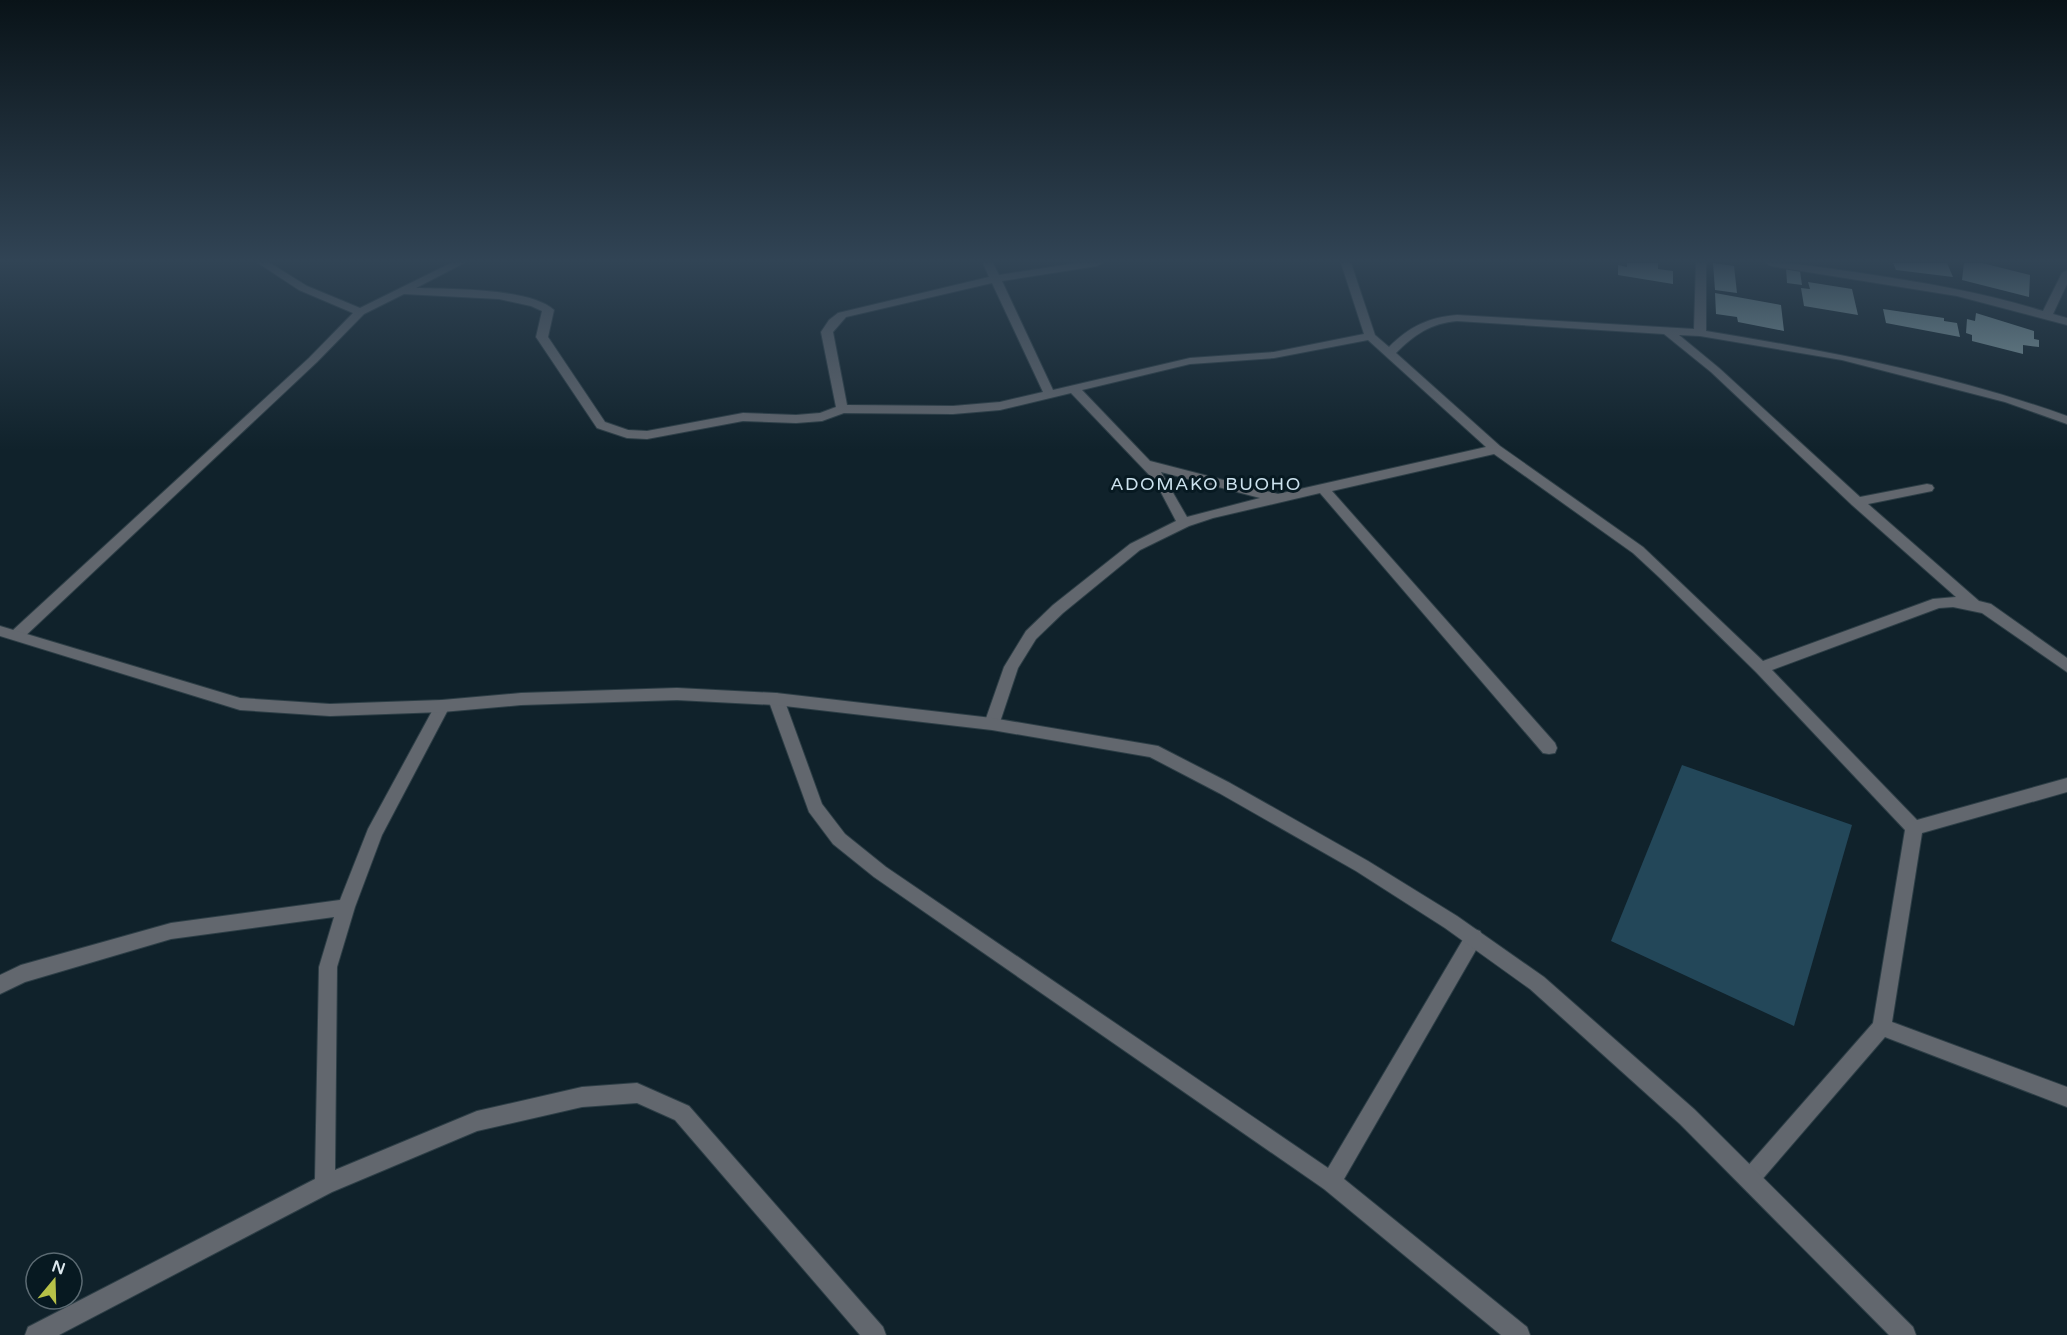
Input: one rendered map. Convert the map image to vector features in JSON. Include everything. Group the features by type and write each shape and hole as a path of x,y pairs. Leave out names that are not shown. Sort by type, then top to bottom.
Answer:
{"street":[{"path":"17,635 313,360 347,325"},
{"path":"545,325 542,337 602,424 627,434 647,435 701,423 743,417 796,419 822,417 842,409 953,410 999,406 1075,390 1129,374 1190,361 1274,355 1370,336"},
{"path":"831,325 827,332 842,409"},
{"path":"1018,325 1050,395"},
{"path":"1366,325 1370,336 1496,449 1638,550 1761,668 1914,828"},
{"path":"1390,352 1420,325"},
{"path":"1575,325 1700,333 1864,362 2009,399 2067,420"},
{"path":"1700,325 1700,333"},
{"path":"1667,331 1715,370 1857,502 1973,604"},
{"path":"1075,390 1160,479 1184,523"},
{"path":"992,724 1011,667 1031,635 1058,609 1135,547 1184,523 1210,514 1324,490 1496,449"},
{"path":"1146,464 1282,499"},
{"path":"1857,502 1927,488"},
{"path":"1324,490 1549,748"},
{"path":"1761,668 1938,603 1973,604 1986,608 2067,666"},
{"path":"0,631 240,705 330,710 442,706 521,699 677,694 776,699 992,724 1152,752 1169,759 1361,864 1474,937 1539,984 1661,1091 1752,1176 1905,1335"},
{"path":"776,699 815,807 839,839 880,872 1331,1182 1519,1335"},
{"path":"325,1185 328,967 346,907 374,834 442,706"},
{"path":"1914,828 2067,785"},
{"path":"1752,1176 1882,1027 1914,828"},
{"path":"0,984 21,974 171,931 346,907"},
{"path":"1331,1182 1474,937"},
{"path":"1882,1027 2067,1097"},
{"path":"36,1335 325,1185 477,1121 582,1096 638,1094 682,1113 875,1335"}],"shaded area":[{"path":"1682,765 1852,825 1794,1026 1611,941"}],"building":[{"path":"1755,325 1783,325 1784,331"},
{"path":"1898,325 1957,325 1960,337"},
{"path":"1967,325 2016,325 2034,331 2034,339 2039,340 2039,347 2023,345 2023,354 1972,341 1972,335 1966,333"}],"district":[{"name":"ADOMAKO BUOHO","path":"1206,484"}]}
